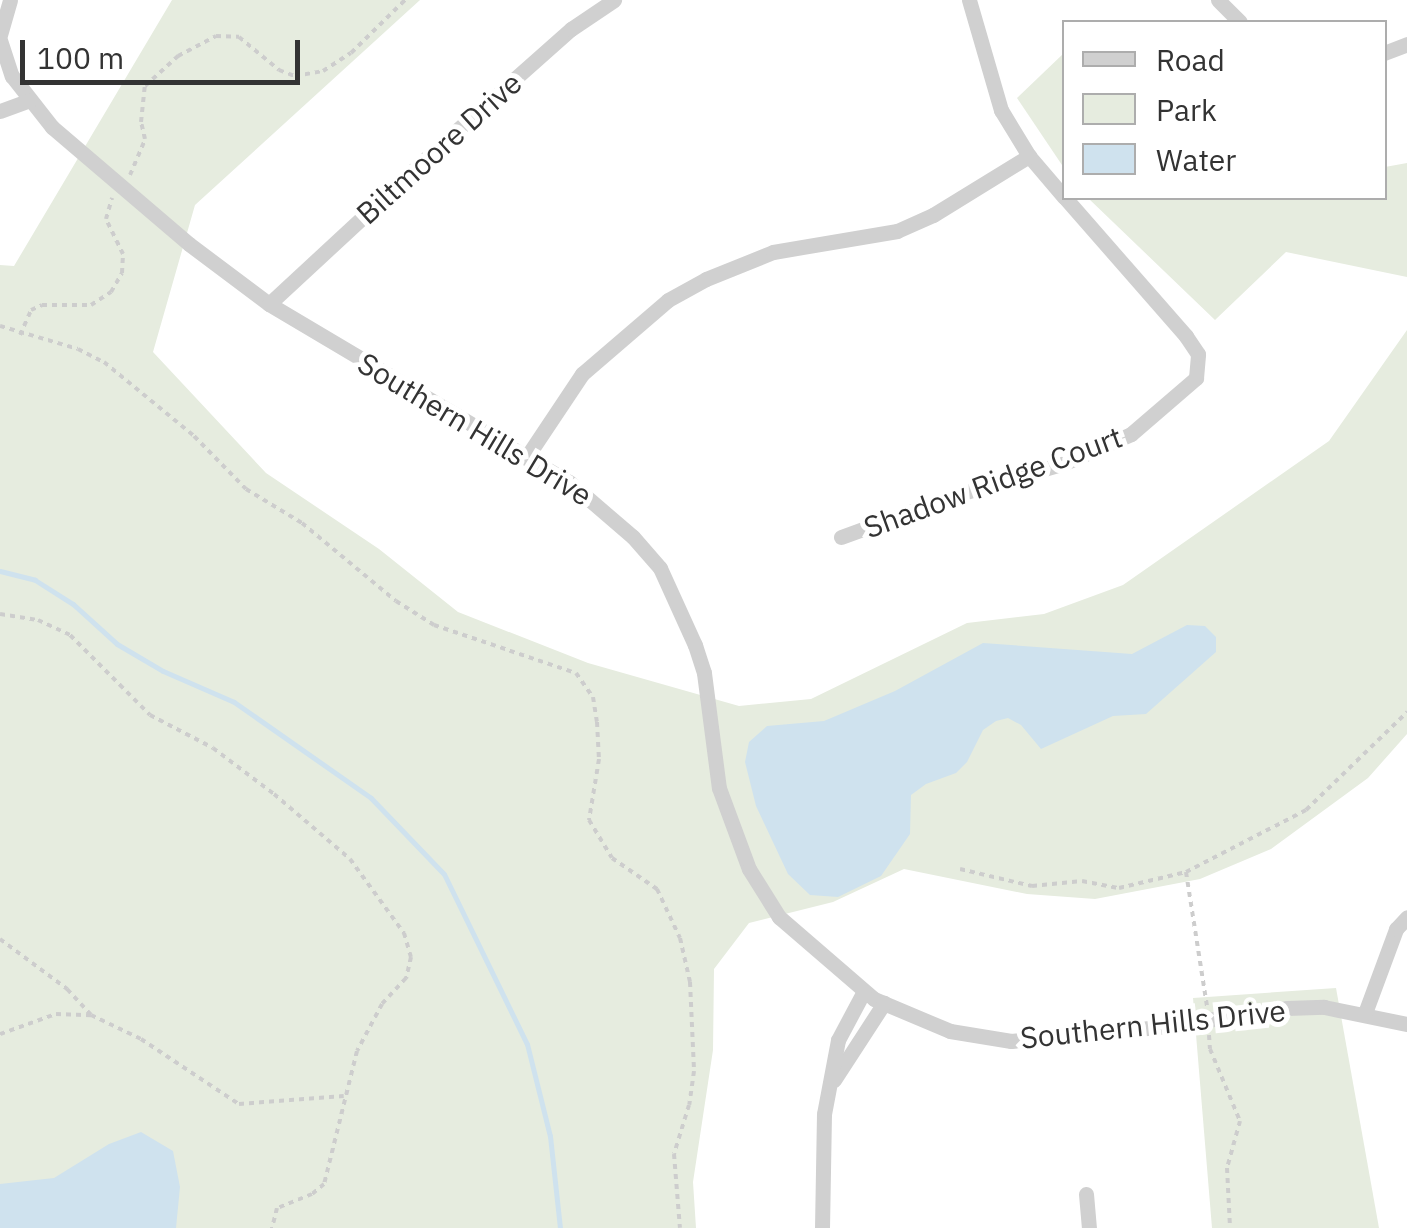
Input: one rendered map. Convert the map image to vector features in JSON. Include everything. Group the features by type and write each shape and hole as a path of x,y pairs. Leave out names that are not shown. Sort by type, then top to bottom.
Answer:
{"street":[{"name":"Southern Hills Drive","path":"10,0 0,38 12,76 52,127 119,187 269,304 605,509 660,568 704,673 719,788 748,869 780,917 864,991 950,1032 1011,1041 1287,1008 1364,1013 1407,1024"},
{"name":"Biltmoore Drive","path":"269,304 456,130 572,30 614,0"},
{"name":"Shadow Ridge Court","path":"969,0 1001,110 1029,156 1062,194"},
{"path":"1218,0 1238,20"},
{"path":"0,111 30,100"},
{"path":"526,458 582,374 668,300 706,278 773,252 897,231 933,215 1029,156"},
{"name":"Shadow Ridge Court","path":"841,537 1065,463 1130,434 1196,378 1198,354 1186,336 1068,200"},
{"path":"1364,1013 1396,929 1407,916"},
{"path":"822,1228 824,1114 838,1040 864,991"},
{"path":"832,1083 884,1003"},
{"path":"1086,1194 1089,1228"}],"path":[{"path":"20,336 31,310 42,305 91,305 111,292 122,272 123,254 106,220 107,205 142,155 146,86 178,56 216,36 239,37 278,70 295,76 322,71 351,53 405,0"},
{"path":"0,326 20,336 78,349 104,362 194,436 246,489 302,523 396,601 434,624 576,673 593,697 597,722 598,758 589,820 612,858 657,889 680,938 690,982 694,1071 690,1105 674,1154 680,1228"},
{"path":"0,614 38,620 70,635 150,715 213,748 301,815 350,859 404,933 411,957 406,978 382,1004 366,1031 344,1096 341,1128 324,1184 277,1208 272,1228"},
{"path":"960,869 1032,886 1082,881 1119,888 1186,872 1306,810 1407,712"},
{"path":"1186,872 1210,1049 1240,1121 1228,1168 1230,1228"},
{"path":"0,939 67,989 92,1015 141,1039 238,1104 344,1096"},
{"path":"0,1034 56,1014 92,1015"}],"green space":[{"path":"172,0 420,0 195,205 153,352 266,473 379,549 458,612 588,663 739,706 811,699 967,623 1044,614 1123,585 1329,441 1407,330 1407,734 1368,778 1271,849 1200,879 1095,899 1027,894 904,869 833,902 749,923 714,969 713,1050 693,1182 696,1228 0,1228 0,265 14,266"},
{"path":"1062,55 1062,165 1017,98"},
{"path":"1407,163 1407,277 1286,252 1215,320 1090,200 1387,200 1387,167"},
{"path":"1336,988 1379,1228 1212,1228 1193,998"}],"water":[{"path":"1187,625 1205,626 1216,637 1216,652 1146,714 1113,716 1041,749 1021,725 1008,718 996,721 983,730 967,762 956,773 926,784 911,795 910,834 881,876 838,897 810,895 788,874 756,806 745,762 749,742 767,726 824,721 895,691 983,643 1132,654"},
{"path":"141,1132 173,1151 180,1187 176,1228 0,1228 0,1184 54,1178 109,1144"}],"waterway":[{"path":"0,571 35,580 73,604 117,644 163,671 234,702 371,798 444,874 527,1044 550,1136 560,1228"}]}
